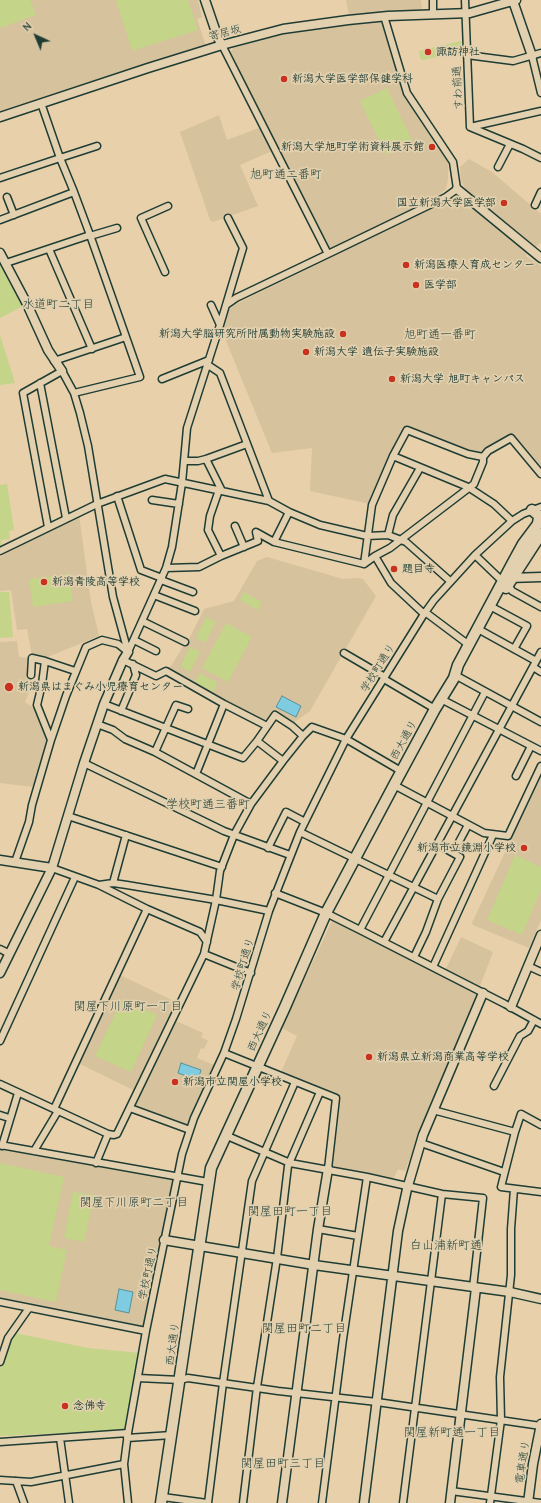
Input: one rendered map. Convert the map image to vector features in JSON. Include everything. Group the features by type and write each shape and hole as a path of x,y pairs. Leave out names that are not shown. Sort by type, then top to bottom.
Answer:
{"highway":[{"path":"537,508 540,522"},
{"name":"西大通り","path":"508,580 512,564 540,522"},
{"name":"西大通り","path":"162,1500 211,1168 326,913 354,858 455,675 458,665 490,606 541,534"}],"street":[{"path":"205,0 218,38 328,254"},
{"path":"433,0 433,13"},
{"name":"すわ前通","path":"465,0 470,127"},
{"path":"515,0 541,92"},
{"name":"寄居坂","path":"0,117 222,45 283,29 384,16 433,13 470,13 515,0"},
{"path":"384,16 407,93 453,162 457,189 541,258"},
{"path":"467,55 513,61 541,53"},
{"path":"41,103 60,158 90,235 140,377 74,393"},
{"path":"470,127 541,111"},
{"path":"470,127 541,158"},
{"path":"498,167 510,144"},
{"path":"0,178 97,146"},
{"path":"226,305 236,298 446,197 457,189"},
{"path":"0,220 74,192"},
{"path":"534,206 541,192"},
{"path":"7,197 14,215"},
{"path":"165,272 140,218 168,206"},
{"path":"0,973 52,868 84,763 104,704 166,568 172,547 179,504 187,428 209,362 243,248 228,218"},
{"path":"6,263 90,235 117,228"},
{"path":"49,249 92,349"},
{"path":"0,254 6,263 54,361 62,371 74,393 88,446 113,597 128,652"},
{"path":"211,305 220,326"},
{"path":"54,361 126,337"},
{"path":"162,379 209,362"},
{"path":"209,362 220,373 269,501"},
{"path":"48,527 23,393 62,371"},
{"path":"40,383 66,518"},
{"path":"364,564 372,505 393,456 407,430 468,454 483,457"},
{"path":"166,568 199,567 258,541 256,532 274,542 364,564 401,540 453,501 468,487 474,484 483,462 483,457 488,451 511,438 541,474"},
{"path":"184,461 198,461 206,459 247,444"},
{"path":"393,456 468,487 494,504 512,521"},
{"path":"206,459 221,491 210,516 208,530 221,556"},
{"path":"388,535 393,515 420,468"},
{"path":"0,551 97,504 165,479 269,501 289,512 320,525 367,536 388,535 406,542 450,581"},
{"path":"117,496 141,570 193,592"},
{"path":"152,500 179,504"},
{"name":"学校町通り","path":"128,1503 124,1464 127,1435 176,1177 190,1130 224,1053 251,973 275,893 290,855 346,739 425,613 450,581 475,555 512,521 537,508"},
{"path":"274,542 289,512"},
{"path":"235,526 244,547"},
{"path":"475,555 499,578 508,580 541,577"},
{"path":"375,556 391,583 425,613 469,645"},
{"path":"508,580 512,591 541,607"},
{"path":"154,595 195,611"},
{"path":"490,606 527,626 514,649"},
{"path":"142,621 185,642"},
{"path":"478,629 536,661"},
{"path":"15,862 29,822 32,805 52,740 86,647 102,640 118,644 128,652"},
{"path":"134,640 156,651"},
{"path":"384,942 541,652"},
{"path":"344,653 435,709"},
{"path":"30,675 32,658 76,671"},
{"path":"123,660 156,676 166,671 224,704 267,726"},
{"path":"45,661 37,705 52,740"},
{"path":"122,711 136,675 133,664"},
{"path":"533,667 541,672"},
{"path":"455,675 541,722"},
{"path":"360,930 486,692"},
{"path":"441,698 541,751"},
{"path":"104,704 243,758 257,741 274,715 292,726 303,736"},
{"path":"196,774 224,704"},
{"path":"155,752 176,705 188,709"},
{"path":"97,724 113,730 125,739 155,752 251,804"},
{"path":"0,1084 108,1134 114,1136 117,1134 204,954 222,867 234,835 251,804 303,736 312,727 346,739 401,771"},
{"path":"257,741 283,762"},
{"path":"516,776 531,746"},
{"path":"84,763 187,814 234,835 290,855"},
{"path":"394,785 484,833 508,836 541,766"},
{"path":"268,848 286,812 305,822"},
{"path":"68,816 222,867"},
{"path":"453,853 468,825"},
{"path":"300,832 438,899"},
{"path":"113,883 126,835"},
{"path":"433,967 493,835"},
{"path":"414,957 426,932 438,899 460,857 437,844"},
{"path":"0,861 52,868 99,885 147,909 200,932 207,942"},
{"path":"0,1041 75,877"},
{"path":"99,885 113,883 216,900 269,911"},
{"path":"275,893 326,913 511,1007 541,1024"},
{"path":"34,1151 56,1110 147,909"},
{"path":"511,1007 540,939"},
{"path":"0,949 10,954"},
{"path":"204,954 251,973"},
{"path":"528,966 541,972"},
{"path":"364,1503 398,1232 408,1186 420,1143 483,993"},
{"path":"494,1086 520,1036 528,1031 534,1020"},
{"path":"224,1053 336,1098 328,1169 318,1229 282,1503"},
{"path":"162,1500 208,1503 223,1383 243,1253 252,1181 294,1082"},
{"path":"243,1503 257,1387 277,1258 288,1166 320,1092"},
{"path":"18,1093 1,1146 208,1182"},
{"path":"130,1108 190,1130"},
{"path":"433,1110 515,1132"},
{"path":"541,1125 521,1114 501,1187 514,1190 541,1192"},
{"path":"0,1115 9,1118"},
{"path":"96,1163 108,1134"},
{"path":"225,1135 290,1163 328,1169 442,1194 483,1198 461,1414 450,1503"},
{"path":"420,1143 504,1172"},
{"path":"322,1503 335,1397 367,1177"},
{"path":"490,1503 501,1420 500,1377 510,1292 512,1251 511,1229 514,1190"},
{"path":"403,1503 442,1194"},
{"path":"318,1229 358,1236"},
{"path":"164,1240 314,1265 510,1292 541,1298"},
{"path":"0,1302 146,1331"},
{"path":"0,1362 8,1338 29,1308"},
{"path":"0,1337 8,1338"},
{"path":"138,1378 180,1380 188,1378 296,1393 376,1402 541,1426"},
{"name":"電車通り","path":"528,1502 533,1464 541,1426"},
{"path":"0,1442 127,1435 172,1435"},
{"path":"60,1438 69,1503"},
{"path":"0,1480 31,1482 124,1464"},
{"path":"16,1481 24,1503"},
{"path":"451,1491 541,1503"}],"shaded area":[{"path":"0,0 198,0 202,17 197,19 206,46 0,114"},
{"path":"346,0 421,0 422,11 349,14"},
{"path":"380,20 382,22 406,96 448,159 448,180 446,189 443,192 333,249 328,247 238,71 231,52 233,48 286,33 348,23"},
{"path":"219,115 227,140 259,128 272,151 240,165 258,206 213,222 210,220 180,132"},
{"name":"国立新潟大学医学部","path":"469,159 492,172 541,214 541,242 535,248 467,192 461,181 460,167"},
{"name":"新潟大学 旭町キャンパス","path":"448,201 479,212 527,252 526,256 541,266 541,469 514,435 478,454 406,428 370,504 310,491 312,448 272,453 222,331 228,311 234,305"},
{"name":"新潟青陵高等学校","path":"79,515 91,602 99,636 45,658 32,656 27,629 17,630 11,590 0,591 0,557"},
{"path":"267,557 343,579 363,579 376,596 310,711 292,724 272,712 265,724 168,671 184,645 187,643 204,609 234,601 257,561"},
{"path":"17,641 19,657 30,658 30,690 25,702 35,709 47,742 33,787 0,783 0,642"},
{"name":"新潟市立鏡淵小学校","path":"541,775 541,920 529,948 473,925 472,923"},
{"name":"新潟県立新潟商業高等学校","path":"332,921 479,994 424,1121 405,1171 398,1169 393,1179 333,1166 341,1097 281,1072 297,1036 282,1028"},
{"path":"461,937 493,952 480,986 445,971"},
{"path":"120,975 178,1003 137,1092 78,1063"},
{"name":"新潟市立関屋小学校","path":"174,1020 203,1033 201,1037 208,1041 204,1049 201,1048 197,1058 214,1065 188,1125 134,1105"},
{"path":"0,1149 172,1180 143,1328 0,1300"}],"green space":[{"path":"0,0 30,0 36,15 0,28"},
{"path":"116,0 188,0 198,30 132,51"},
{"path":"461,41 462,48 436,57 423,60 420,58 419,51"},
{"path":"387,88 413,142 386,155 360,101"},
{"path":"0,258 27,304 0,318"},
{"path":"0,335 15,383 0,385"},
{"path":"7,484 14,530 9,531 10,539 1,540 2,547 0,548 0,485"},
{"path":"69,574 73,601 33,607 29,579"},
{"path":"0,592 9,592 13,637 0,638"},
{"path":"244,592 262,602 257,610 240,600"},
{"path":"206,617 216,622 205,643 196,638"},
{"path":"226,623 252,637 228,682 202,668"},
{"path":"190,647 200,652 190,672 180,666"},
{"path":"200,673 218,683 213,692 195,682"},
{"path":"515,855 541,867 541,890 522,935 487,920"},
{"path":"122,999 157,1015 131,1072 95,1056"},
{"path":"0,1163 64,1177 49,1246 67,1250 56,1302 0,1290"},
{"path":"73,1192 94,1195 84,1242 64,1238"},
{"name":"念佛寺","path":"15,1333 88,1348 140,1353 127,1430 0,1436 0,1369 6,1349"}],"water":[{"path":"282,696 301,706 296,717 276,707"},
{"path":"181,1063 201,1070 198,1080 178,1073"},
{"path":"119,1289 133,1292 129,1313 115,1310"}],"place":[{"name":"諏訪神社","path":"428,52"},
{"name":"新潟大学医学部保健学科","path":"284,79"},
{"name":"新潟大学旭町学術資料展示館","path":"432,147"},
{"name":"国立新潟大学医学部","path":"504,203"},
{"name":"新潟医療人育成センター","path":"406,265"},
{"name":"医学部","path":"416,285"},
{"name":"新潟大学脳研究所附属動物実験施設","path":"343,334"},
{"name":"新潟大学 遺伝子実験施設","path":"306,352"},
{"name":"新潟大学 旭町キャンパス","path":"392,379"},
{"name":"題目寺","path":"394,569"},
{"name":"新潟青陵高等学校","path":"44,582"},
{"name":"新潟県はまぐみ小児療育センター","path":"9,687"},
{"name":"新潟市立鏡淵小学校","path":"524,848"},
{"name":"新潟県立新潟商業高等学校","path":"369,1057"},
{"name":"新潟市立関屋小学校","path":"175,1082"},
{"name":"念佛寺","path":"65,1406"}],"district":[{"name":"旭町通二番町","path":"286,175"},
{"name":"水道町二丁目","path":"58,305"},
{"name":"旭町通一番町","path":"440,335"},
{"name":"学校町通三番町","path":"208,805"},
{"name":"関屋下川原町一丁目","path":"128,1007"},
{"name":"関屋下川原町二丁目","path":"134,1203"},
{"name":"関屋田町一丁目","path":"290,1212"},
{"name":"白山浦新町通","path":"446,1246"},
{"name":"関屋田町二丁目","path":"304,1329"},
{"name":"関屋新町通一丁目","path":"452,1433"},
{"name":"関屋田町三丁目","path":"283,1464"}]}
